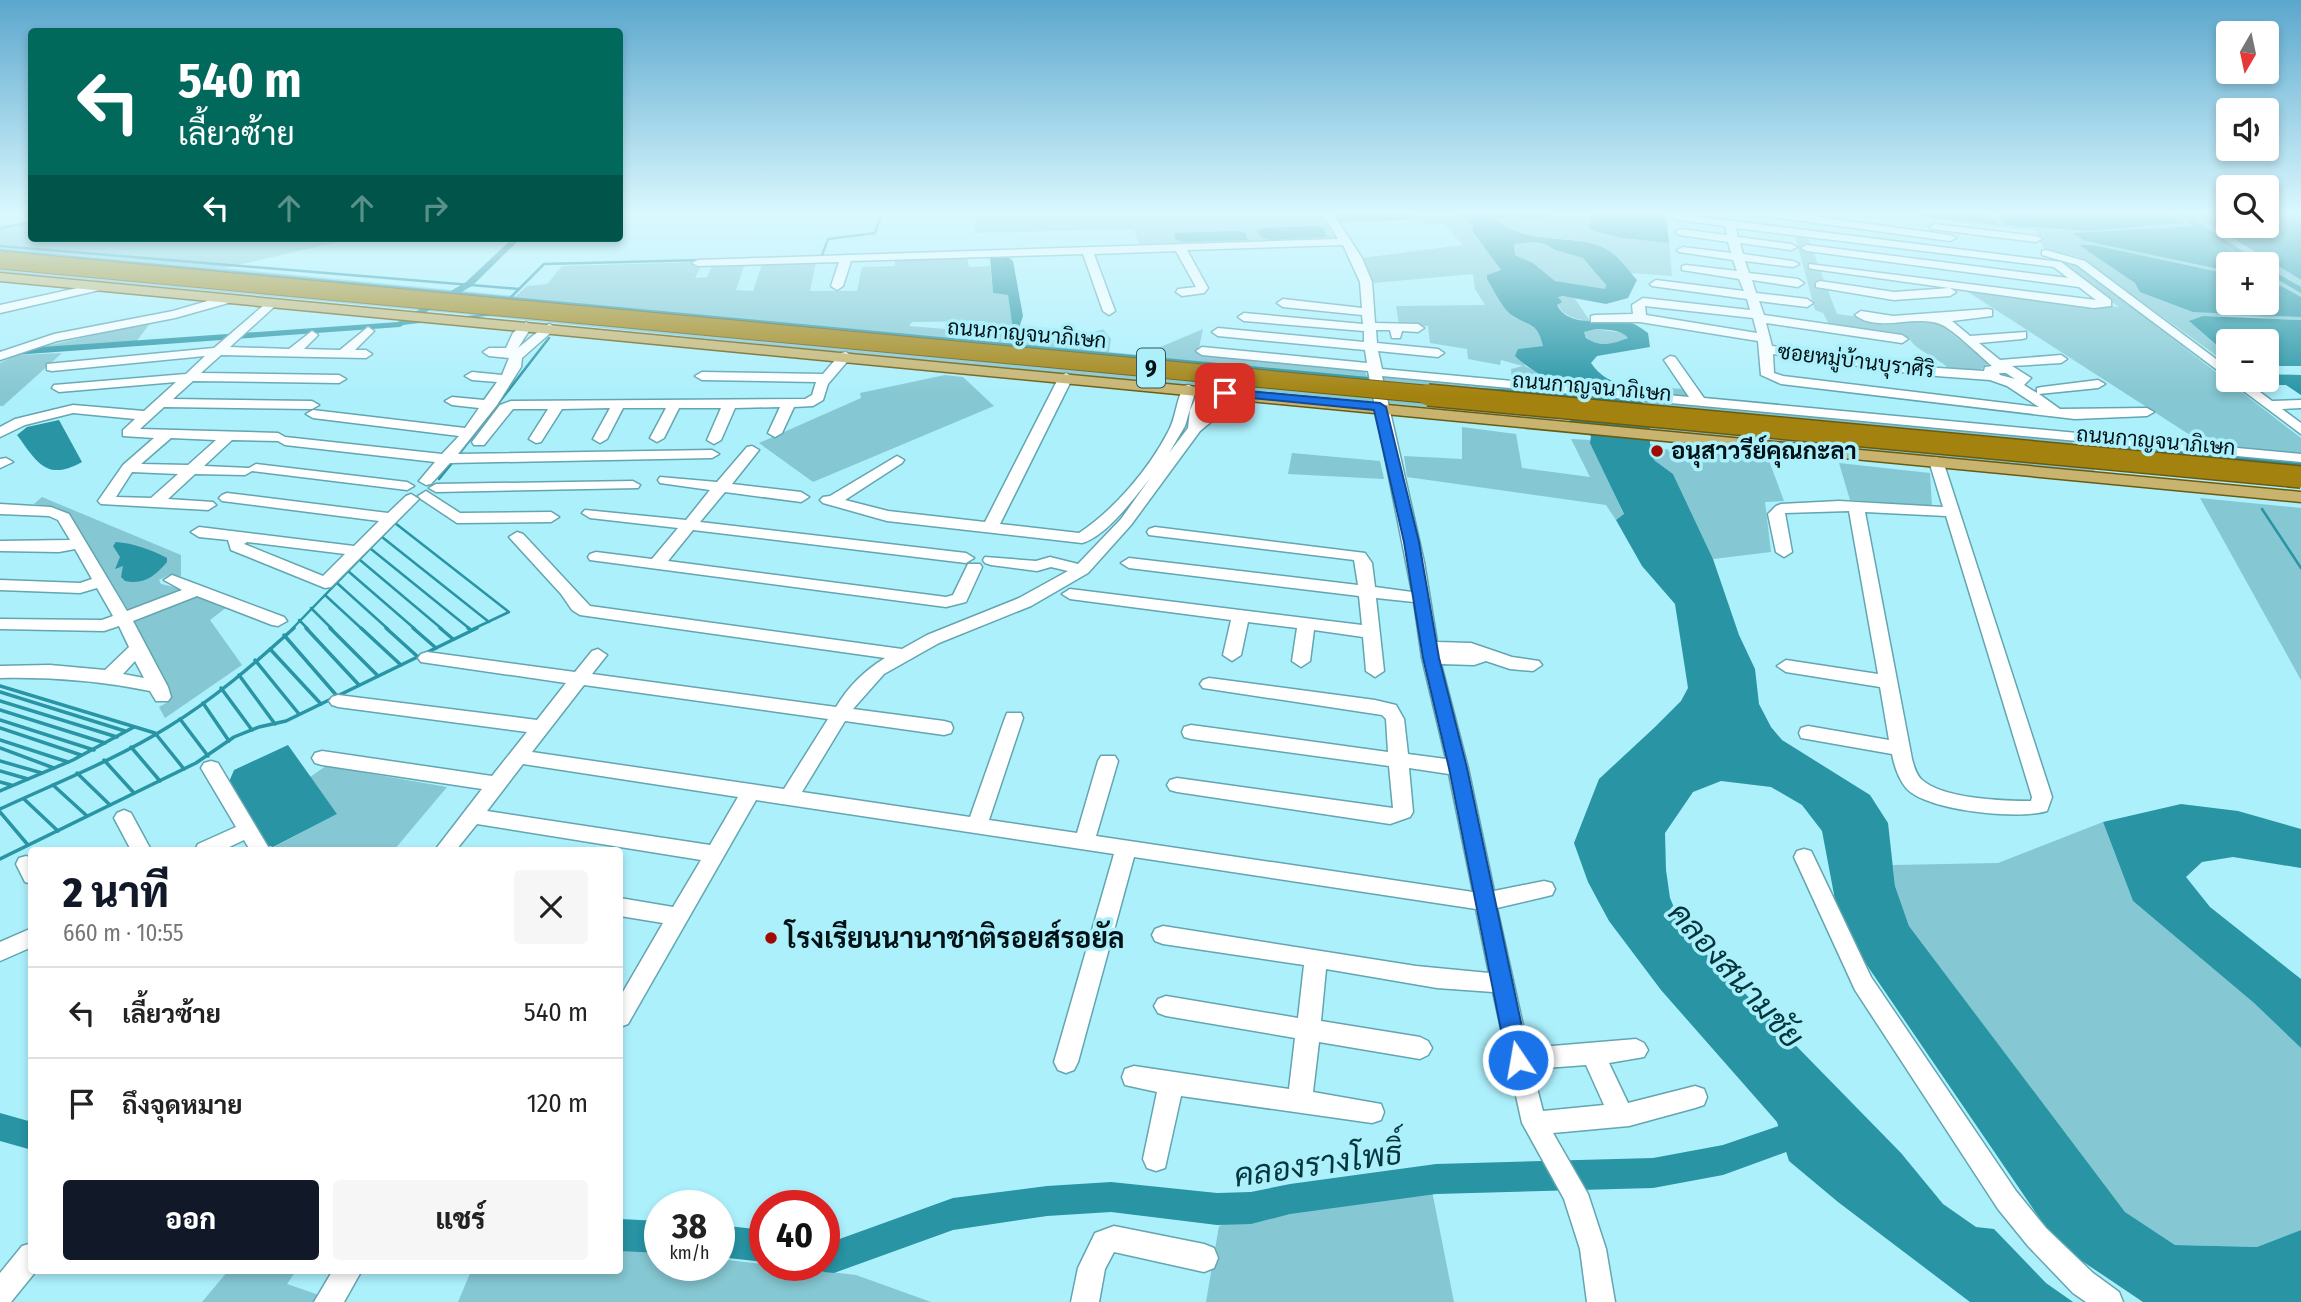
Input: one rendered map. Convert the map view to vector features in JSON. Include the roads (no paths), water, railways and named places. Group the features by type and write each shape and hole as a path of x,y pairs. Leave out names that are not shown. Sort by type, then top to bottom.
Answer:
{"highway":[{"name":"ถนนกาญจนาภิเษก","path":"135,273 2301,477"},
{"name":"ถนนกาญจนาภิเษก","path":"233,273 2301,466"}],"main road":[{"path":"0,277 2301,497"}],"street":[{"path":"837,286 841,273"},
{"path":"1096,273 1110,311"},
{"path":"1182,292 1202,288 1194,273"},
{"path":"1361,273 1366,282 1369,328 1380,407 1394,459 1430,652 1458,768 1518,1060 1534,1123 1575,1194 1590,1239 1601,1302"},
{"path":"1720,273 1798,283"},
{"name":"ซอยหมู่บ้านบุราศิริ","path":"1742,273 1765,344 1923,371 1997,369"},
{"path":"1864,273 2094,304 2107,303 2069,273"},
{"name":"ซอยหมู่บ้านบุราศิริ","path":"1916,273 1922,294 1939,318 1968,340 1997,369 2042,391 2075,415 2085,437"},
{"path":"1993,273 2085,284"},
{"path":"2092,273 2216,359"},
{"path":"1656,284 1807,303"},
{"path":"1820,285 1894,296 1954,292"},
{"path":"0,309 76,295 100,287"},
{"path":"2,355 28,345 175,314 228,299"},
{"path":"1640,318 1638,306 1643,302 1758,316 1902,339"},
{"path":"1283,303 1438,352"},
{"path":"278,304 245,328 128,433 281,439 447,458 713,447 729,405"},
{"path":"1861,316 1893,320 1988,313"},
{"path":"1244,317 1396,331 1418,328"},
{"path":"1595,319 1640,318 1765,344 1768,375 1775,379 2075,415 2147,412"},
{"path":"474,437 506,379 517,354 517,336 526,326"},
{"path":"489,352 517,354 550,328"},
{"path":"1218,332 1369,328"},
{"path":"344,354 368,331"},
{"path":"292,353 312,335"},
{"path":"1968,340 2022,335"},
{"path":"2198,348 2216,364"},
{"path":"1202,351 1556,389 2301,458"},
{"path":"52,366 220,352 366,355"},
{"path":"247,537 235,542 237,547 323,583 328,582 421,490 447,458 508,406 803,405 818,397 822,380 840,356"},
{"path":"1997,369 2061,359"},
{"path":"1670,360 1699,401"},
{"path":"472,376 506,379"},
{"path":"702,376 822,380"},
{"path":"59,388 192,377 339,379"},
{"path":"990,528 1066,377"},
{"name":"ซอยหมู่บ้านบุราศิริ","path":"2018,381 2085,437"},
{"path":"2042,391 2098,384"},
{"path":"897,460 831,500 878,515 1075,539 1094,531 1122,502 1175,432 1189,389"},
{"path":"1195,428 1197,410 1206,391"},
{"path":"2254,392 2301,423"},
{"path":"2258,392 2301,430"},
{"path":"789,797 851,698 878,670 970,622 1067,588 1126,522 1195,428 1213,413 1225,393"},
{"path":"452,401 490,405"},
{"path":"161,403 312,410 474,437"},
{"path":"600,439 619,404"},
{"path":"2273,405 2301,404"},
{"path":"536,439 557,405"},
{"path":"657,438 674,405"},
{"path":"775,433 788,405"},
{"path":"0,432 20,422 73,409 148,415"},
{"path":"166,435 128,468 106,501 208,505"},
{"path":"155,503 228,436"},
{"path":"2085,437 2111,479"},
{"path":"656,565 752,450"},
{"path":"1856,507 1900,749 1912,783 1921,790 1951,799 2030,809 2040,806 2042,797 1936,461"},
{"path":"128,468 251,469 421,490 633,485"},
{"path":"665,480 801,496"},
{"path":"421,490 462,519 551,517"},
{"path":"227,498 391,518"},
{"path":"1784,552 1776,514 1781,509 1856,507 1951,512"},
{"path":"0,509 59,514 64,517 123,618 161,692 108,678 50,671 0,671"},
{"path":"590,513 985,566 991,560 1037,566 1050,562 1082,570"},
{"path":"199,532 358,551"},
{"path":"1155,532 1359,556 1364,562 1375,671"},
{"path":"517,537 567,590 578,606 586,611 904,655"},
{"path":"0,546 49,548 79,543"},
{"path":"596,557 946,602 960,598 970,563"},
{"path":"1129,563 1422,598"},
{"path":"1037,566 1038,571 1067,588 1240,617 1371,632"},
{"path":"172,580 278,621"},
{"path":"0,585 80,588 101,582"},
{"path":"0,624 92,627 196,590"},
{"path":"1232,655 1240,617"},
{"path":"1301,661 1306,625"},
{"path":"108,678 138,648"},
{"path":"1430,652 1471,649 1510,663 1533,665"},
{"path":"447,847 598,655"},
{"path":"427,658 944,728"},
{"path":"1786,666 1888,682"},
{"path":"1177,785 1395,816 1403,812 1393,713 1383,707 1209,684"},
{"path":"338,701 542,727"},
{"path":"977,826 1014,718"},
{"path":"1191,732 1458,768"},
{"path":"1808,733 1900,749"},
{"path":"519,757 1484,902 1544,889"},
{"path":"322,758 498,784"},
{"path":"1084,842 1108,761"},
{"path":"211,768 258,847"},
{"path":"623,1006 629,985 678,917 751,792"},
{"path":"472,816 716,853"},
{"path":"124,818 139,847"},
{"path":"211,847 247,830"},
{"path":"1066,1062 1126,848"},
{"path":"1804,857 1863,983 2007,1200 2046,1246 2084,1283 2109,1302"},
{"path":"623,908 678,917"},
{"path":"1163,935 1459,983 1502,984"},
{"path":"0,952 28,939"},
{"path":"1300,1104 1316,958"},
{"path":"1166,1006 1420,1048"},
{"path":"1518,1060 1636,1050"},
{"path":"1592,1053 1621,1115"},
{"path":"1134,1077 1300,1104 1371,1112"},
{"path":"1156,1159 1171,1084"},
{"path":"1534,1123 1621,1115 1695,1097"},
{"path":"1085,1302 1092,1268 1104,1242 1114,1239 1204,1258"},
{"path":"0,1294 28,1261"},
{"path":"328,1302 346,1274"}],"waterway":[{"path":"323,273 519,289"},
{"path":"0,353 400,324 469,284 481,273"},
{"path":"519,289 535,273"},
{"path":"2279,277 2301,291"},
{"path":"508,300 519,289"},
{"path":"461,318 492,314"},
{"path":"400,324 426,321"},
{"path":"459,454 549,338"},
{"path":"439,479 452,463"},
{"path":"2262,509 2301,568"},
{"path":"348,571 395,523"},
{"path":"395,523 509,612 489,622"},
{"path":"382,537 489,622"},
{"path":"371,549 470,629"},
{"path":"360,560 442,629"},
{"path":"325,595 348,571"},
{"path":"348,571 415,629"},
{"path":"337,583 388,629"},
{"path":"312,609 325,595"},
{"path":"325,595 362,629"},
{"path":"300,621 312,609"},
{"path":"312,609 332,629"},
{"path":"292,629 300,621"},
{"path":"300,621 308,629"},
{"path":"473,629 489,622"},
{"path":"285,636 294,628"},
{"path":"306,628 359,685"},
{"path":"330,628 378,676"},
{"path":"361,628 401,665"},
{"path":"386,628 418,657"},
{"path":"413,628 436,648"},
{"path":"440,628 453,639"},
{"path":"436,648 477,628"},
{"path":"270,649 285,636"},
{"path":"285,636 337,696"},
{"path":"418,657 436,648"},
{"path":"256,662 270,649"},
{"path":"270,649 321,704"},
{"path":"321,704 418,657"},
{"path":"239,676 256,662"},
{"path":"256,662 299,714"},
{"path":"222,690 239,676"},
{"path":"239,676 275,724"},
{"path":"0,686 156,734"},
{"path":"203,703 222,690"},
{"path":"222,690 252,730"},
{"path":"0,692 125,731"},
{"path":"0,701 116,737"},
{"path":"180,719 203,703"},
{"path":"203,703 229,741"},
{"path":"275,724 321,704"},
{"path":"0,710 105,743"},
{"path":"156,734 180,719"},
{"path":"180,719 207,755"},
{"path":"0,720 92,749"},
{"path":"252,730 275,724"},
{"path":"116,737 134,727"},
{"path":"0,728 81,755"},
{"path":"229,741 252,730"},
{"path":"132,748 156,734"},
{"path":"156,734 184,769"},
{"path":"105,743 116,737"},
{"path":"0,740 68,762"},
{"path":"207,755 229,741"},
{"path":"92,749 105,743"},
{"path":"0,748 54,768"},
{"path":"105,761 132,748"},
{"path":"132,748 160,781"},
{"path":"0,791 92,749"},
{"path":"184,769 207,755"},
{"path":"0,761 42,773"},
{"path":"78,774 105,761"},
{"path":"105,761 134,793"},
{"path":"160,781 184,769"},
{"path":"0,771 28,779"},
{"path":"53,785 78,774"},
{"path":"78,774 110,805"},
{"path":"58,831 160,781"},
{"path":"0,782 11,785"},
{"path":"0,809 53,785"},
{"path":"53,785 87,816"},
{"path":"24,799 58,831"},
{"path":"0,812 28,845"},
{"path":"0,859 58,831"},
{"name":"คลองรางโพธิ์","path":"0,1127 28,1135"},
{"name":"คลองรางโพธิ์","path":"840,1255 953,1214 1047,1201 1111,1197 1217,1209 1251,1208 1290,1199 1436,1179 1653,1173 1723,1160 1808,1130"},
{"name":"คลองรางโพธิ์","path":"623,1235 644,1236"},
{"name":"คลองรางโพธิ์","path":"735,1243 749,1244"}],"place":[{"name":"อนุสาวรีย์คุณกะลา","path":"1657,451"},
{"name":"โรงเรียนนานาชาติรอยส์รอยัล","path":"771,938"}],"water label":[{"name":"คลองสนามชัย","path":"1736,975"}]}
